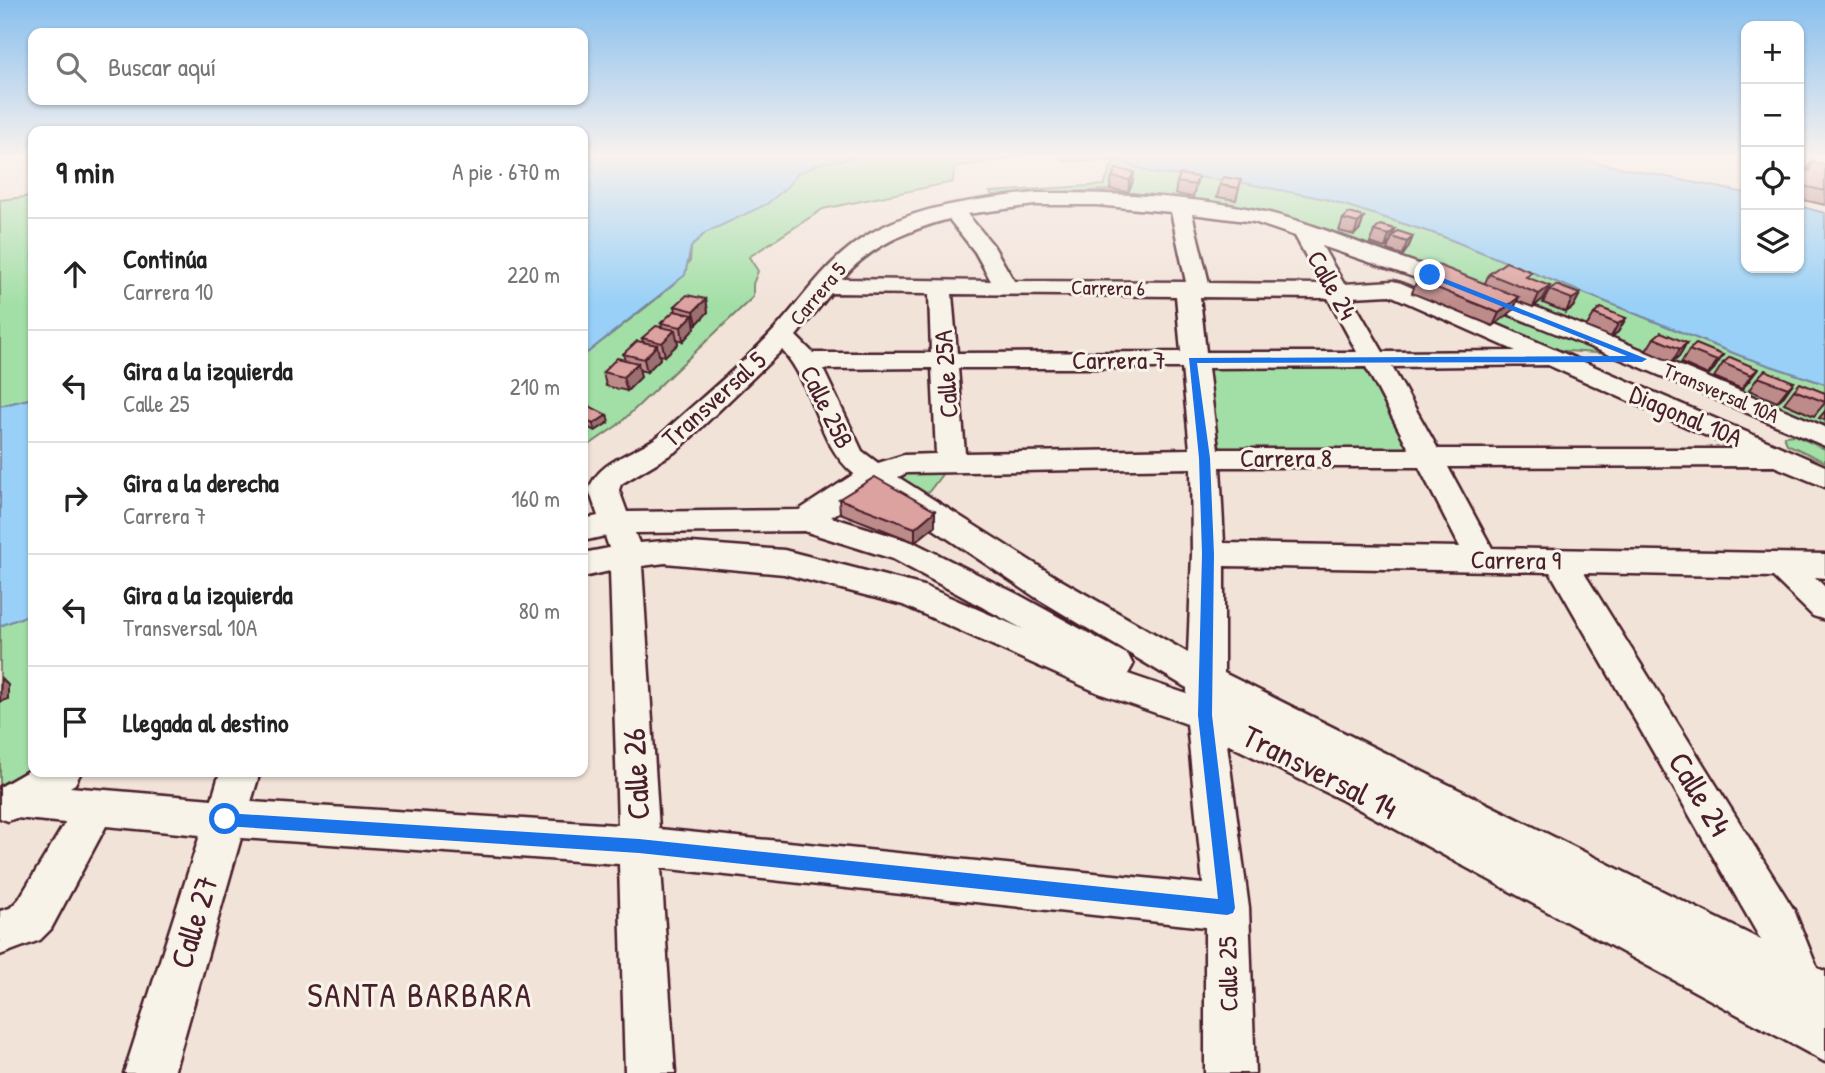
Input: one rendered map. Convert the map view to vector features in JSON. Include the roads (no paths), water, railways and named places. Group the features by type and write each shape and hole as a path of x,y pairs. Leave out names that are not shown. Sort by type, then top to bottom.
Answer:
{"street":[{"name":"Carrera 5","path":"782,336 850,256 881,236 917,221 980,205"},
{"name":"Carrera 5","path":"1169,205 1223,210 1303,231"},
{"name":"Calle 25","path":"1180,206 1193,289 1192,360 1205,458 1208,554 1205,698 1227,908 1230,1073"},
{"path":"954,211 985,250 1007,288"},
{"name":"Calle 24","path":"1303,231 1431,458 1482,560"},
{"name":"Transversal 10A","path":"1303,231 1430,275 1642,359 1825,437"},
{"name":"Carrera 6","path":"822,286 1335,291 1393,288"},
{"name":"Calle 25A","path":"940,287 951,461"},
{"name":"Diagonal 10A","path":"1393,288 1825,477"},
{"name":"Calle 25B","path":"782,336 806,361 850,456 874,475"},
{"name":"Transversal 5","path":"607,479 668,444 782,336"},
{"name":"Carrera 7","path":"806,361 1642,359"},
{"name":"Carrera 8","path":"805,520 874,475 904,464 951,461 1783,458"},
{"name":"Transversal 14","path":"874,475 1047,588 1205,698 1356,788 1825,1036"},
{"name":"Calle 26","path":"607,479 604,490 608,536 639,846 650,1073"},
{"path":"608,536 805,520 904,551 1007,604 1205,698"},
{"name":"Transversal 14","path":"588,559 608,536 665,552 784,562 912,595 1114,684 1205,698 1812,989"},
{"name":"Carrera 9","path":"1208,554 1825,566"},
{"name":"Calle 24","path":"1560,561 1778,925 1812,989 1825,1036"},
{"path":"1783,566 1825,607"},
{"path":"7,803 52,777"},
{"name":"Calle 27","path":"149,1073 238,777"},
{"path":"7,803 639,846 1227,908"},
{"path":"12,929 35,914 95,808"}],"water":[{"path":"588,205 765,205 705,233 691,247 685,275 588,352"},
{"path":"1345,205 1741,205 1741,273 1804,273 1804,207 1825,213 1825,384 1741,356 1439,235"},
{"path":"28,399 28,615 0,626 0,406"}],"district":[{"name":"SANTA BARBARA","path":"420,995"}]}
